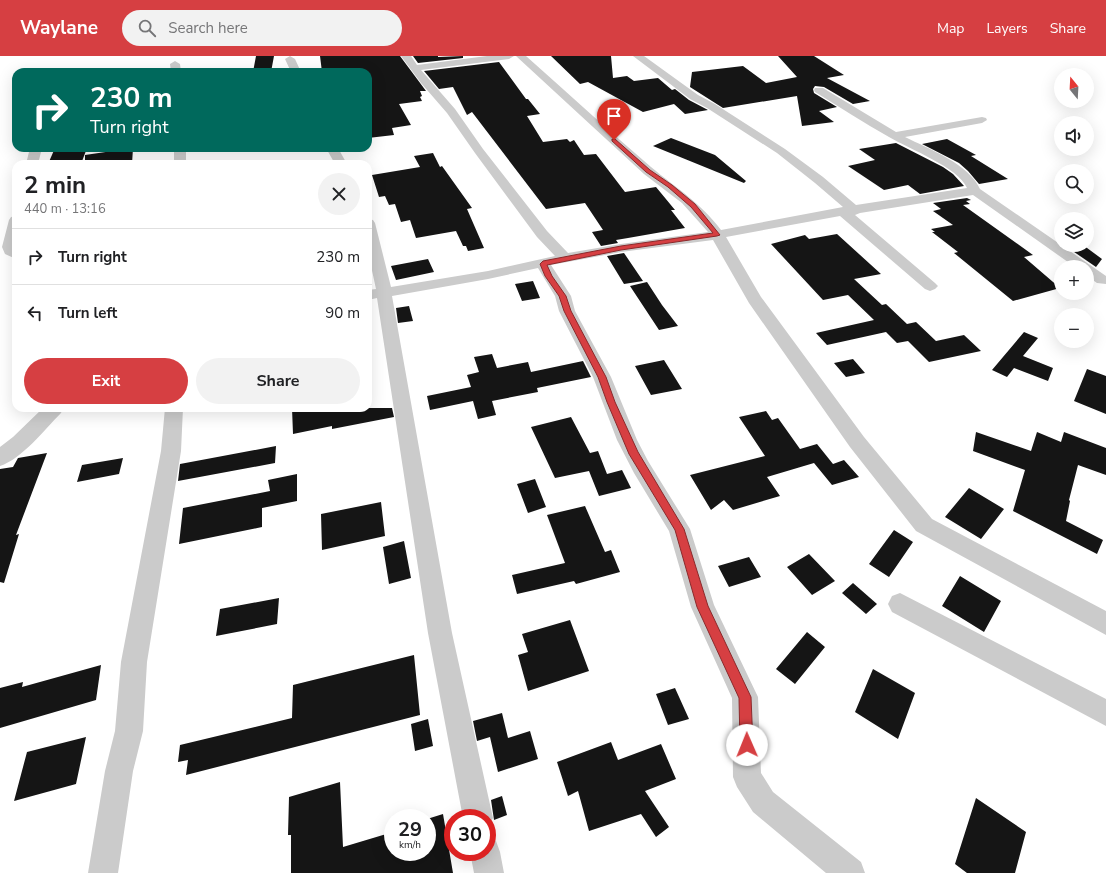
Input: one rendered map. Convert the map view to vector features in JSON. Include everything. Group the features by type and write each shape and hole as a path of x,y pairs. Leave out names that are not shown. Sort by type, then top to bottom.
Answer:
{"street":[{"path":"406,56 424,82 451,111 479,151 542,234 565,258"},
{"path":"415,68 509,56"},
{"path":"521,56 648,171 670,186 693,206 717,235 744,284 857,442 924,525 1106,624"},
{"path":"638,56 694,97 711,106 781,151 819,180 850,212 930,286"},
{"path":"290,59 294,68"},
{"path":"819,90 894,136 949,164 971,182 975,191 1074,260"},
{"path":"894,136 982,120"},
{"path":"376,293 488,275 565,258 621,248 717,235 807,217 850,212 975,191"},
{"path":"12,235 9,247 12,252"},
{"path":"372,239 382,279 376,293 440,634 476,809"},
{"path":"543,264 562,296 567,311 602,377 611,402 634,454 679,529 703,607 745,697 747,777 763,802 850,873"},
{"path":"1094,274 1102,280"},
{"path":"0,458 20,442 50,412"},
{"path":"103,873 115,802 118,771 129,730 134,662 171,451 174,412"},
{"path":"900,604 1106,713"},
{"path":"487,861 489,873"}],"building":[{"path":"256,56 274,56 272,68 254,68"},
{"path":"320,56 400,56 426,91 420,91 422,101 399,104 411,125 392,128 394,135 372,138 372,68 322,68"},
{"path":"413,56 463,56 463,58 418,63"},
{"path":"551,56 611,56 613,78 627,76 634,81 658,78 672,90 675,89 689,100 708,110 685,114 674,104 643,112 588,82 580,84"},
{"path":"778,56 814,56 844,75 827,78 870,101 853,104 824,87 815,86 813,89 814,93 837,107 819,111 834,122 802,126 797,96 723,108 690,87 692,72 743,66 766,83 797,77"},
{"path":"499,62 526,99 528,99 540,114 527,116 543,142 567,139 570,142 574,140 584,155 596,154 625,192 656,187 675,210 671,210 685,228 616,240 618,243 601,246 592,232 603,230 585,203 546,209 472,112 467,115 453,87 439,89 424,71"},
{"path":"671,138 715,155 746,181 744,183 653,146"},
{"path":"947,139 976,155 971,156 1008,179 979,184 959,163 922,144"},
{"path":"896,143 943,167 953,174 964,186 920,194 908,185 884,190 848,166 875,160 859,149"},
{"path":"53,152 86,152 82,160 50,160"},
{"path":"106,152 133,152 132,160 85,160 85,155"},
{"path":"433,153 440,167 442,166 472,208 467,209 484,248 468,251 466,246 463,246 456,231 416,238 410,220 401,222 395,204 389,205 385,196 379,197 372,175 420,167 414,156"},
{"path":"967,198 971,200 966,201 970,204 963,205 1033,255 1024,257 1054,283 1054,290 1013,301 954,253 958,252 932,232 935,232 931,229 953,225 933,211 941,209 933,203"},
{"path":"837,234 881,274 854,279 882,305 886,304 907,324 916,322 936,341 964,335 981,351 929,362 908,341 897,343 886,332 827,345 816,333 874,320 848,295 823,300 771,244 805,235 809,239"},
{"path":"1074,252 1092,252 1102,259 1096,267 1094,266 1094,260 1086,260"},
{"path":"624,253 643,281 624,284 607,256"},
{"path":"428,259 434,272 396,280 391,266"},
{"path":"533,281 540,298 522,301 515,284"},
{"path":"647,282 678,326 659,330 630,286"},
{"path":"409,306 413,321 398,323 396,308"},
{"path":"1024,332 1038,338 1023,356 1053,368 1048,381 1014,368 1007,377 992,370"},
{"path":"492,354 497,368 528,362 531,372 583,361 591,377 537,388 538,392 492,401 496,415 478,419 473,401 430,410 427,396 471,387 467,375 479,372 474,357"},
{"path":"853,359 865,373 846,377 834,363"},
{"path":"664,360 682,389 651,395 635,366"},
{"path":"1087,369 1106,376 1106,414 1074,401"},
{"path":"372,408 392,408 394,417 332,429 332,426 293,434 292,412 372,412"},
{"path":"766,411 772,420 778,418 800,449 817,444 833,464 844,460 859,477 832,485 814,463 767,477 780,496 733,510 724,500 711,510 690,475 765,456 739,417"},
{"path":"571,417 590,453 598,451 607,474 622,470 631,488 599,496 589,471 555,478 531,427"},
{"path":"976,432 1031,451 1037,432 1061,442 1064,432 1106,448 1106,475 1078,465 1069,500 1066,521 1103,540 1097,554 1013,511 1025,470 973,451"},
{"path":"276,446 275,463 178,481 180,464"},
{"path":"47,453 16,535 19,534 4,583 0,582 0,469 13,467 18,458"},
{"path":"123,458 119,474 77,482 82,465"},
{"path":"297,474 297,501 262,508 262,527 179,544 183,508 270,491 268,480"},
{"path":"535,479 546,507 528,513 517,484"},
{"path":"969,488 1004,509 981,539 945,517"},
{"path":"381,502 385,536 322,550 321,514"},
{"path":"585,506 605,552 611,550 620,572 576,584 574,581 517,594 512,575 565,563 547,515"},
{"path":"894,530 913,542 889,577 869,564"},
{"path":"404,541 411,578 389,584 383,547"},
{"path":"809,554 835,581 812,595 787,567"},
{"path":"749,557 761,577 729,587 718,566"},
{"path":"960,576 1001,601 984,632 942,606"},
{"path":"853,583 877,604 866,614 842,593"},
{"path":"279,598 277,624 216,636 220,609"},
{"path":"570,620 589,671 528,691 518,655 528,652 522,634"},
{"path":"807,632 825,647 795,684 776,669"},
{"path":"414,655 420,715 186,775 188,760 178,762 180,745 292,718 293,685"},
{"path":"101,665 96,700 0,728 0,688 23,682 22,687"},
{"path":"873,669 915,693 898,739 855,712"},
{"path":"675,688 689,719 668,725 656,694"},
{"path":"502,713 508,738 530,731 538,759 498,772 490,737 477,741 473,721"},
{"path":"428,719 433,746 415,751 411,724"},
{"path":"86,737 76,784 14,801 27,752"},
{"path":"611,742 618,760 661,744 676,779 645,791 669,827 656,837 641,814 589,831 578,791 568,796 557,762"},
{"path":"340,782 343,847 384,835 384,861 436,861 436,816 443,814 444,861 451,861 453,873 291,873 291,835 288,835 289,797"},
{"path":"502,796 507,815 496,819 496,809 492,809 491,800"},
{"path":"976,798 1026,832 1015,873 967,873 955,864"}],"route":[{"path":"614,140 648,171 670,186 693,206 717,235 621,248 565,258 543,264 562,296 567,311 602,377 611,402 634,454 679,529 703,607 745,697 747,745"}]}
